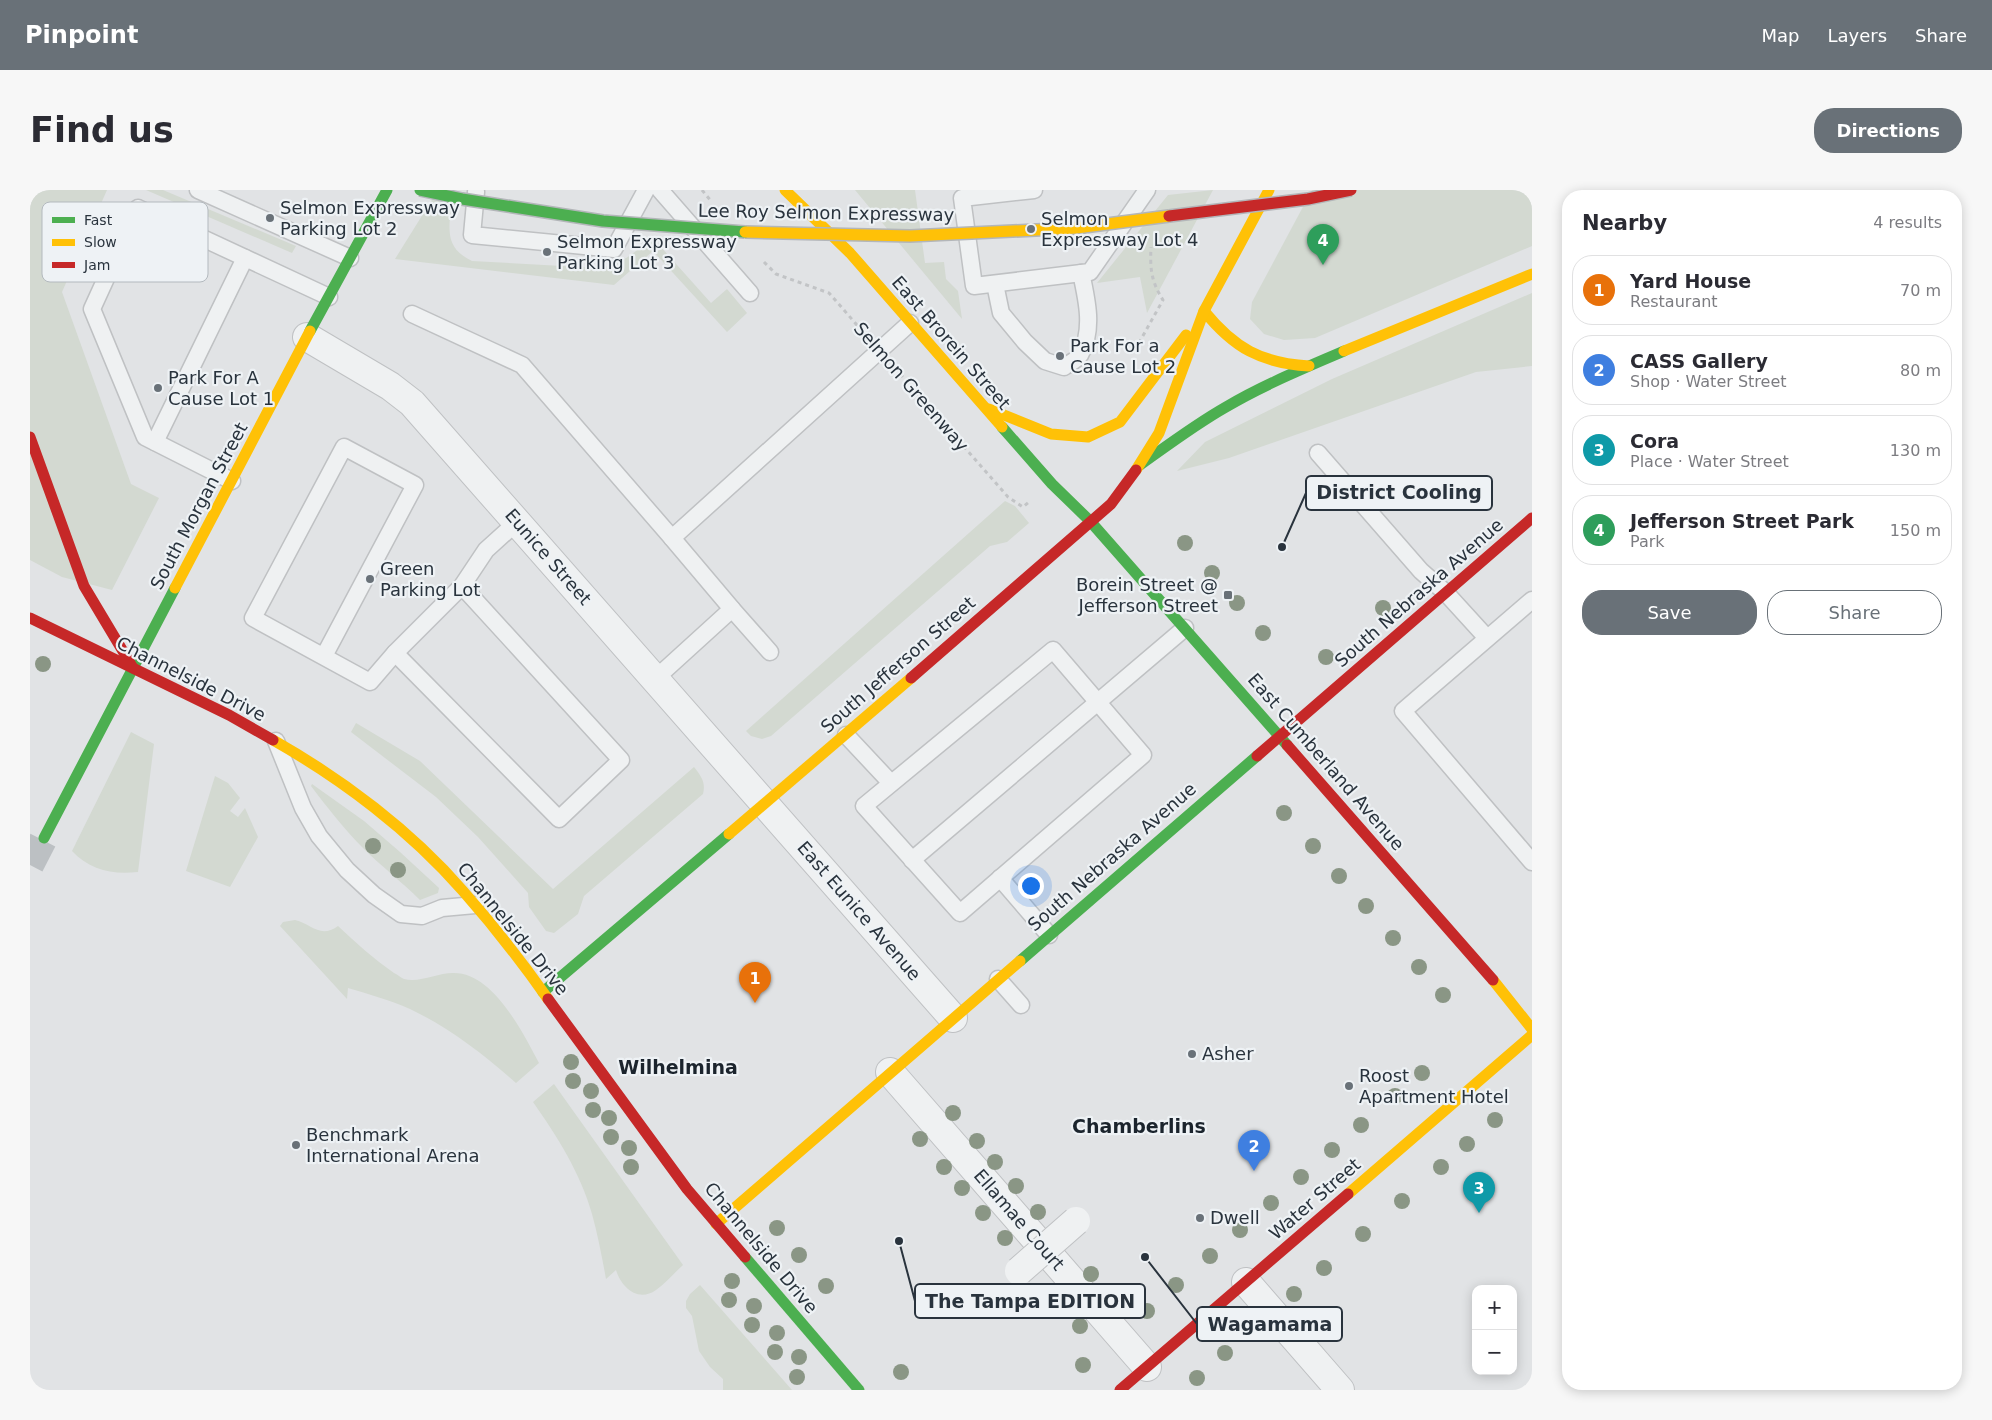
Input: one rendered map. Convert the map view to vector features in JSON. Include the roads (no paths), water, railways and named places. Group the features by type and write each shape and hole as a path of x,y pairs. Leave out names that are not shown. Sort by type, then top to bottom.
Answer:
{"main road":[{"name":"South Morgan Street","path":"44,838 132,668 386,190"},
{"name":"Lee Roy Selmon Expressway","path":"420,190 462,199 603,220 739,232 910,236 1076,228 1308,199 1351,190"},
{"name":"East Brorein Street","path":"785,190 850,254 1052,484 1090,521"},
{"name":"South Jefferson Street","path":"543,992 846,735 1111,504 1140,465 1159,433 1204,311 1269,190"},
{"path":"1140,465 1206,418 1309,366 1532,274"},
{"name":"South Jefferson Street","path":"983,407 1050,434 1088,437 1103,431 1120,422 1204,311"},
{"path":"1204,311 1217,328 1250,354 1270,362 1288,366 1309,366"},
{"path":"30,437 84,586 132,668"},
{"name":"South Nebraska Avenue","path":"716,1224 1532,518"},
{"name":"East Cumberland Avenue","path":"1090,521 1504,993 1532,1029"},
{"name":"Channelside Drive","path":"30,618 221,711 276,741 333,777 387,818 425,852 474,905 543,992 634,1118 716,1224 859,1390"},
{"name":"Water Street","path":"1120,1390 1532,1035"}],"street":[{"name":"Eunice Street","path":"307,337 390,386 412,403 765,804"},
{"name":"East Eunice Avenue","path":"765,804 954,1018"},
{"name":"Ellamae Court","path":"890,1072 1147,1367"},
{"path":"1019,1271 1076,1221"},
{"path":"1246,1282 1340,1390"}],"lane":[{"path":"198,190 350,258"},
{"path":"476,190 472,236 614,249 646,190"},
{"path":"660,190 750,293"},
{"path":"1034,190 962,198 974,286 1090,272 1147,190"},
{"path":"208,241 329,297"},
{"path":"155,442 245,258"},
{"path":"995,284 1002,313 1025,342 1045,361 1064,367 1079,357 1086,336 1089,317 1081,273"},
{"path":"104,282 92,309 145,437 232,481"},
{"path":"412,314 522,364 770,652"},
{"path":"672,538 910,323"},
{"path":"324,656 415,485 344,447 253,618 370,682 395,653 462,586 486,550 517,522"},
{"path":"1318,453 1421,570 1446,593 1487,638"},
{"path":"395,653 559,819 621,760 462,586"},
{"path":"1532,600 1403,711 1532,862"},
{"path":"655,679 732,609"},
{"path":"912,860 1185,628"},
{"path":"1053,650 1143,755 960,914 864,806 892,783 1053,650"},
{"path":"846,735 892,783"},
{"path":"276,741 303,808 319,836 347,870 374,895 401,914 422,916 442,908 474,905"},
{"path":"1000,878 1049,935"},
{"path":"998,979 1021,1006"}],"tunnel":[{"path":"30,865 44,838"}],"place":[{"name":"Selmon Expressway Parking Lot 2","path":"270,218"},
{"name":"Selmon Expressway Lot 4","path":"1031,229"},
{"name":"Selmon Expressway Parking Lot 3","path":"547,252"},
{"name":"Jefferson Street Park","path":"1323,265"},
{"name":"Park For a Cause Lot 2","path":"1060,356"},
{"name":"Park For A Cause Lot 1","path":"158,388"},
{"name":"District Cooling","path":"1282,547"},
{"name":"Green Parking Lot","path":"370,579"},
{"name":"Borein Street @ Jefferson Street","path":"1228,595"},
{"name":"Yard House","path":"755,1003"},
{"name":"Asher","path":"1192,1054"},
{"name":"Roost Apartment Hotel","path":"1349,1086"},
{"name":"Benchmark International Arena","path":"296,1145"},
{"name":"CASS Gallery","path":"1254,1171"},
{"name":"Cora","path":"1479,1213"},
{"name":"Dwell","path":"1200,1218"},
{"name":"The Tampa EDITION","path":"899,1241"},
{"name":"Wagamama","path":"1145,1257"}],"district":[{"name":"Wilhelmina","path":"678,1067"},
{"name":"Chamberlins","path":"1139,1126"}]}
